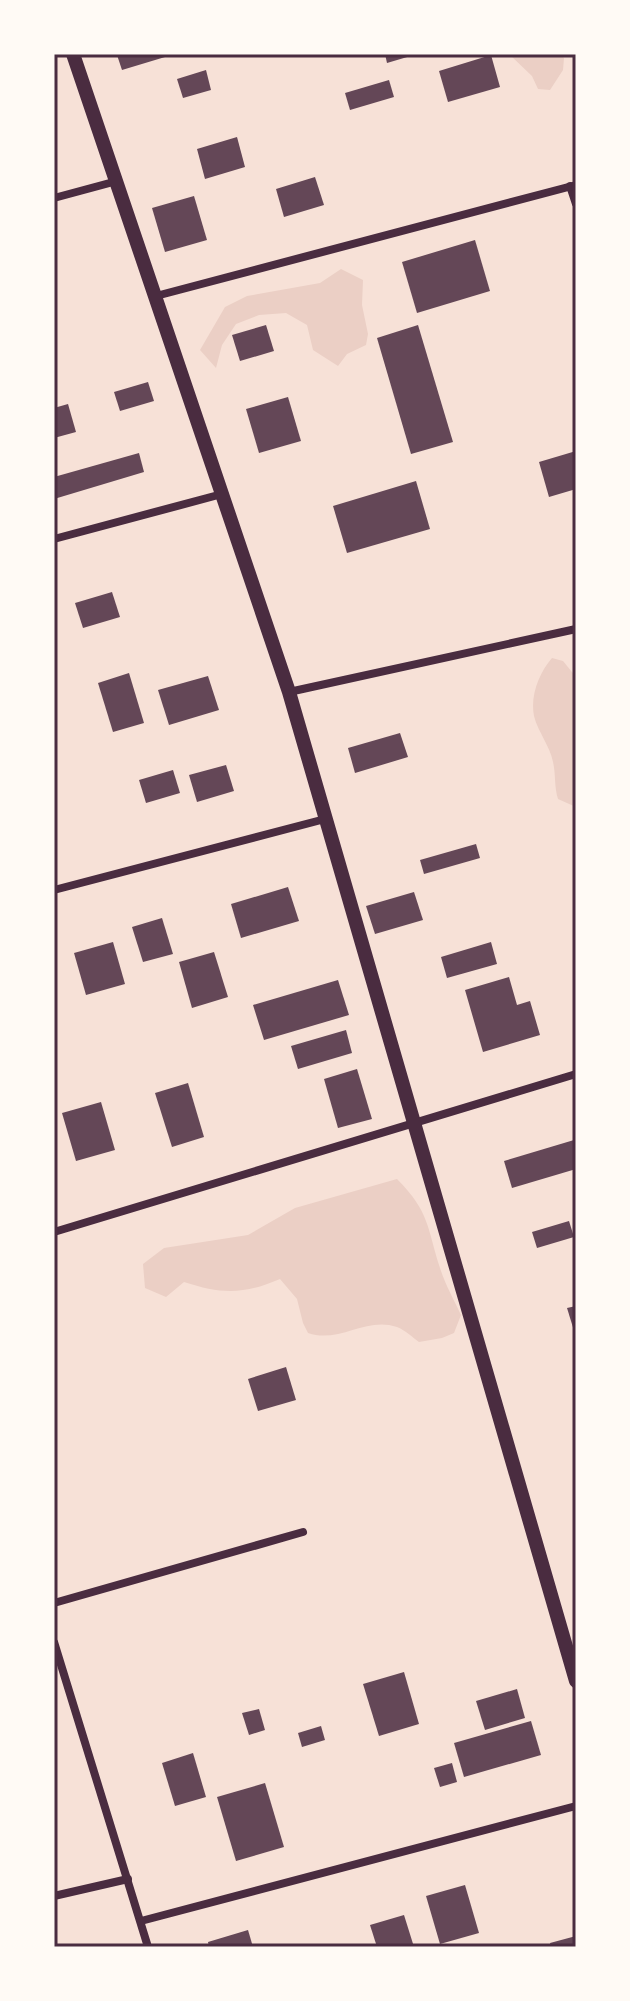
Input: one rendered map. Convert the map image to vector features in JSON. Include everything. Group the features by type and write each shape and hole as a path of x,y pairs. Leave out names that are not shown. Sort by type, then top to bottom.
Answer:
{"street":[{"path":"73,54 289,692 576,1681"},
{"path":"54,198 117,181"},
{"path":"156,296 573,186 576,204"},
{"path":"54,539 222,494"},
{"path":"289,692 576,629"},
{"path":"54,890 325,819"},
{"path":"54,1232 576,1074"},
{"path":"54,1603 303,1532"},
{"path":"54,1642 148,1947"},
{"path":"141,1921 576,1806"},
{"path":"54,1896 128,1879"}],"shaded area":[{"path":"509,54 560,54 564,58 563,70 550,90 538,89 532,76"},
{"path":"341,269 363,280 362,305 368,334 366,345 347,354 338,366 313,350 307,325 286,313 259,315 236,324 222,345 216,368 200,350 225,307 247,296 320,283"},
{"path":"552,658 563,661 576,677 576,807 558,799 551,756 534,716 533,701 537,685"},
{"path":"397,1179 422,1211 442,1274 461,1315 454,1333 419,1342 400,1328 386,1325 331,1335 308,1333 297,1299 280,1279 255,1288 232,1291 184,1282 166,1297 145,1288 143,1264 164,1248 248,1235 295,1208"}],"building":[{"path":"120,54 175,54 122,70 117,55"},
{"path":"385,54 414,54 414,55 387,63"},
{"path":"491,55 500,87 448,102 439,71"},
{"path":"206,70 211,90 183,98 177,79"},
{"path":"389,80 394,97 350,110 345,93"},
{"path":"237,137 245,167 205,179 197,149"},
{"path":"315,177 324,205 284,217 276,189"},
{"path":"194,196 207,240 165,252 152,208"},
{"path":"475,240 490,291 417,313 402,262"},
{"path":"266,325 274,351 240,361 232,335"},
{"path":"418,325 453,442 411,454 377,338"},
{"path":"148,382 154,401 120,411 114,392"},
{"path":"288,397 301,441 259,453 246,409"},
{"path":"68,404 76,432 54,438 54,408"},
{"path":"576,451 576,489 549,497 539,462"},
{"path":"139,453 144,472 54,499 54,477"},
{"path":"416,481 430,529 347,553 333,506"},
{"path":"112,592 120,617 83,628 75,603"},
{"path":"129,673 144,723 113,732 98,683"},
{"path":"208,676 219,710 169,725 158,690"},
{"path":"400,733 408,757 355,773 348,748"},
{"path":"226,765 234,791 197,802 189,775"},
{"path":"173,770 180,793 146,803 139,780"},
{"path":"476,844 480,858 424,874 420,860"},
{"path":"288,887 299,921 241,938 231,904"},
{"path":"414,892 423,920 375,934 366,906"},
{"path":"162,918 173,954 143,962 132,927"},
{"path":"113,942 125,984 86,995 74,953"},
{"path":"491,942 497,964 447,978 441,957"},
{"path":"214,952 228,997 192,1008 179,962"},
{"path":"509,977 517,1005 530,1001 540,1035 483,1052 465,990"},
{"path":"338,980 349,1015 264,1040 253,1005"},
{"path":"346,1030 352,1053 298,1069 291,1046"},
{"path":"357,1069 372,1119 338,1128 324,1079"},
{"path":"188,1083 204,1137 172,1147 155,1093"},
{"path":"101,1102 115,1150 76,1161 62,1113"},
{"path":"574,1140 576,1169 512,1188 504,1161"},
{"path":"569,1221 574,1237 537,1248 532,1232"},
{"path":"576,1306 576,1334 575,1334 567,1308"},
{"path":"286,1367 296,1400 258,1411 248,1379"},
{"path":"404,1672 419,1724 379,1736 363,1684"},
{"path":"517,1689 525,1718 485,1730 476,1701"},
{"path":"259,1709 265,1730 249,1735 242,1713"},
{"path":"531,1721 541,1755 464,1777 454,1743"},
{"path":"321,1726 325,1740 302,1747 298,1733"},
{"path":"193,1753 206,1797 175,1806 162,1763"},
{"path":"452,1763 457,1782 440,1787 434,1768"},
{"path":"265,1783 284,1847 236,1861 217,1797"},
{"path":"465,1885 479,1933 440,1944 426,1896"},
{"path":"404,1915 414,1947 377,1947 370,1925"},
{"path":"248,1930 253,1947 209,1947 208,1942"},
{"path":"576,1936 576,1947 551,1947 550,1943"}]}
